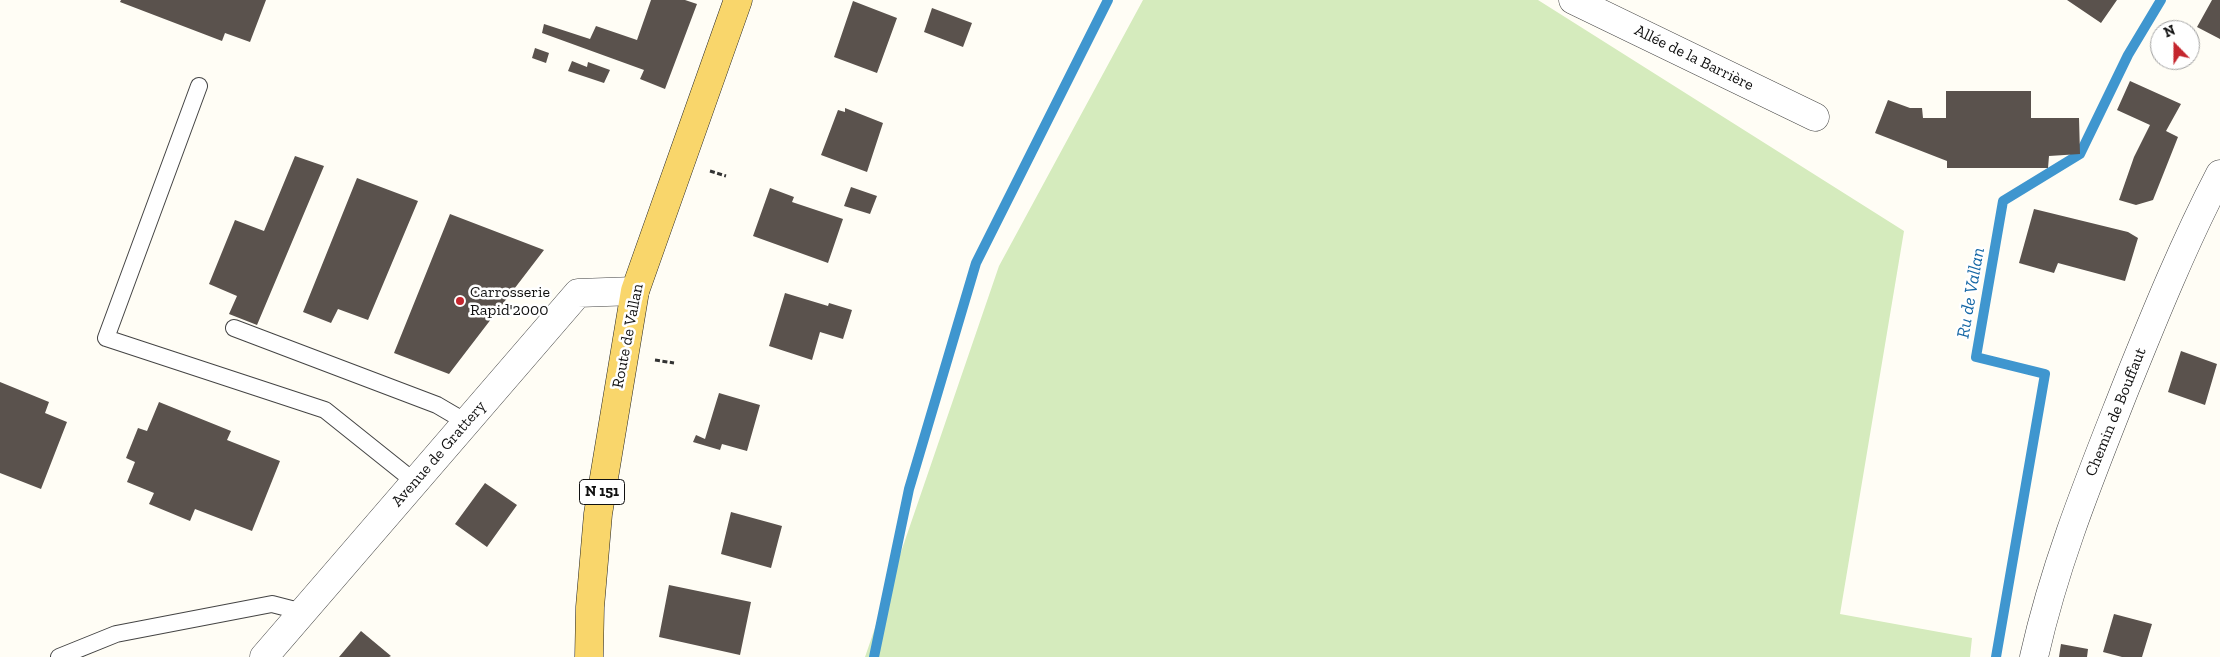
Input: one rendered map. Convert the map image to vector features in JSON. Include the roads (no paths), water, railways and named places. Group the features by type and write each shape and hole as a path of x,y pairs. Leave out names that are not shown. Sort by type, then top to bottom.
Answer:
{"main road":[{"name":"Route de Vallan","path":"589,657 590,607 598,514 634,291 738,0"}],"street":[{"name":"Allée de la Barrière","path":"1573,0 1815,117"},
{"name":"Chemin de Bouffaut","path":"2034,657 2043,619 2075,513 2145,341 2220,174"},
{"name":"Avenue de Grattery","path":"264,657 578,293 634,291"}],"lane":[{"path":"198,86 106,338 325,410 414,482"},
{"path":"234,328 437,405 466,422"},
{"path":"59,657 116,634 272,604 303,612"}],"waterway":[{"path":"874,657 909,489 976,263 1108,0"},
{"name":"Ru de Vallan","path":"1996,657 2045,374 1976,357 2003,201 2080,154 2128,55 2161,0"}],"place":[{"name":"Carrosserie Rapid'2000","path":"460,301"}]}
